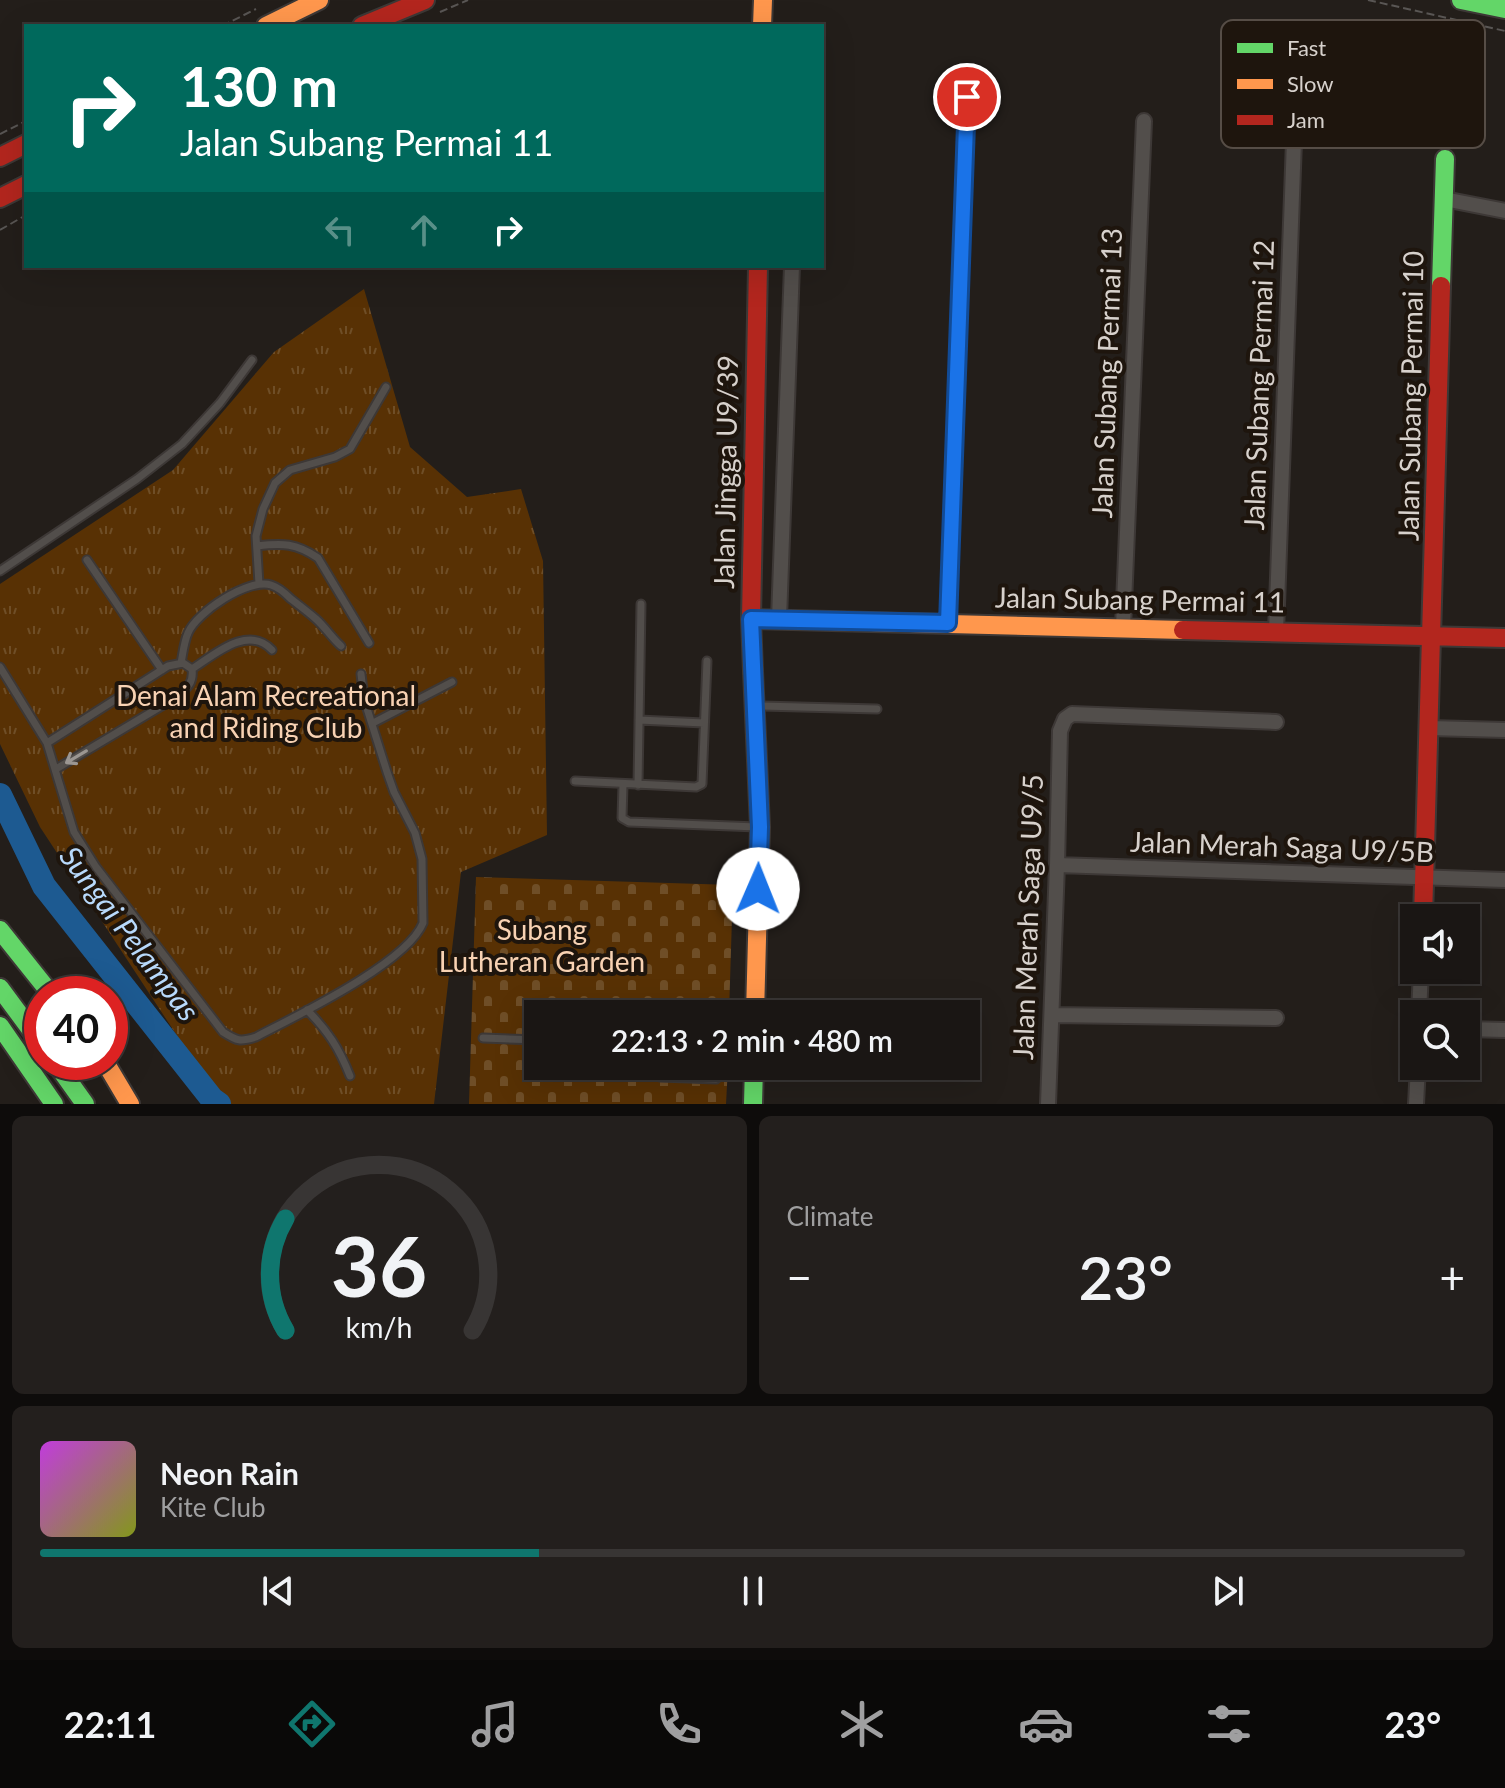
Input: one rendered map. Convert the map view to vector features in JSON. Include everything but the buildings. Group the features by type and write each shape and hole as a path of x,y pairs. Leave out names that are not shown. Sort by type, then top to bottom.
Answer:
{"main road":[{"path":"270,24 319,0"},
{"path":"367,24 425,0"},
{"path":"762,24 763,0"},
{"path":"1461,0 1505,9"},
{"path":"0,157 24,145"},
{"name":"Jalan Subang Permai 10","path":"1423,904 1445,159"},
{"path":"0,198 24,186"},
{"name":"Jalan Jingga U9/39","path":"755,1000 760,827 751,619 758,268"},
{"name":"Jalan Subang Permai 11","path":"751,619 1505,638"},
{"path":"0,930 37,976"},
{"path":"0,976 24,1010"},
{"path":"0,988 24,1021"},
{"path":"0,1026 54,1104"},
{"path":"69,1080 88,1104"},
{"path":"73,1080 88,1104"},
{"path":"116,1080 130,1104"},
{"path":"753,1104 754,1080"}],"street":[{"path":"948,623 967,97"},
{"name":"Jalan Subang Permai 13","path":"1123,628 1144,121"},
{"name":"Jalan Subang Permai 12","path":"1276,632 1294,148"},
{"path":"1444,199 1505,211"},
{"path":"779,619 792,268"},
{"name":"Jalan Merah Saga U9/5","path":"1048,1104 1060,731 1065,719 1072,714 1276,722"},
{"path":"1429,728 1505,730"},
{"name":"Jalan Merah Saga U9/5B","path":"1057,865 1505,880"},
{"path":"1052,1015 1276,1018"},
{"path":"1480,1029 1505,1030"},
{"path":"1416,1104 1417,1080"}],"lane":[{"path":"0,571 137,479 182,444 220,403 252,360"},
{"path":"259,584 256,536 263,509 275,483 290,470 335,457 350,449 386,387"},
{"path":"257,546 291,545 318,558 369,643"},
{"path":"87,560 162,670"},
{"path":"181,663 189,631 198,618 246,587 259,584 272,585 281,591 318,621 341,646"},
{"path":"638,785 641,604"},
{"path":"192,669 245,639 261,641 272,650"},
{"path":"575,781 696,787 702,784 707,661"},
{"path":"47,743 162,670 176,663 192,669"},
{"path":"0,667 47,743 74,832 96,867 223,1032 236,1040 245,1041 353,984 407,946 423,923 422,859 415,833 387,772 364,699 361,674"},
{"path":"56,769 175,698 190,686 192,669"},
{"path":"373,723 452,682"},
{"path":"755,706 877,709"},
{"path":"639,720 704,723"},
{"path":"623,785 622,818 629,822 760,827"},
{"path":"307,1010 324,1027 341,1053 350,1076"},
{"path":"483,1038 524,1039"}],"path":[{"path":"1368,0 1456,20"},
{"path":"226,24 261,6"},
{"path":"1485,26 1505,31"},
{"path":"0,134 24,122"},
{"path":"0,230 24,216"}],"green space":[{"name":"Denai Alam Recreational and Riding Club","path":"364,289 410,447 467,497 521,489 543,561 547,835 461,872 434,1104 231,1104 214,1092 40,827 0,744 0,584 173,470 274,352"},
{"name":"Subang Lutheran Garden","path":"476,877 733,885 729,1000 524,1000 524,1080 727,1080 726,1104 469,1104"}],"waterway":[{"name":"Sungai Pelampas","path":"0,795 44,886 219,1104"}],"traffic: fast":[{"path":"1461,0 1505,9"},
{"path":"1441,286 1445,159"},
{"path":"0,930 37,976"},
{"path":"0,988 24,1021"},
{"path":"0,1026 54,1104"},
{"path":"68,1080 85,1104"},
{"path":"753,1104 754,1080"}],"traffic: slow":[{"path":"270,24 319,0"},
{"path":"762,24 763,0"},
{"path":"751,619 1183,630"},
{"path":"753,671 760,827 755,1000"},
{"path":"116,1080 130,1104"}],"traffic: jam":[{"path":"367,24 425,0"},
{"path":"0,157 24,145"},
{"path":"0,198 24,186"},
{"path":"753,671 751,619 758,268"},
{"path":"1423,904 1441,286"},
{"path":"1183,630 1505,638"}],"route":[{"path":"758,889 760,827 751,619 948,623 967,97"}]}
